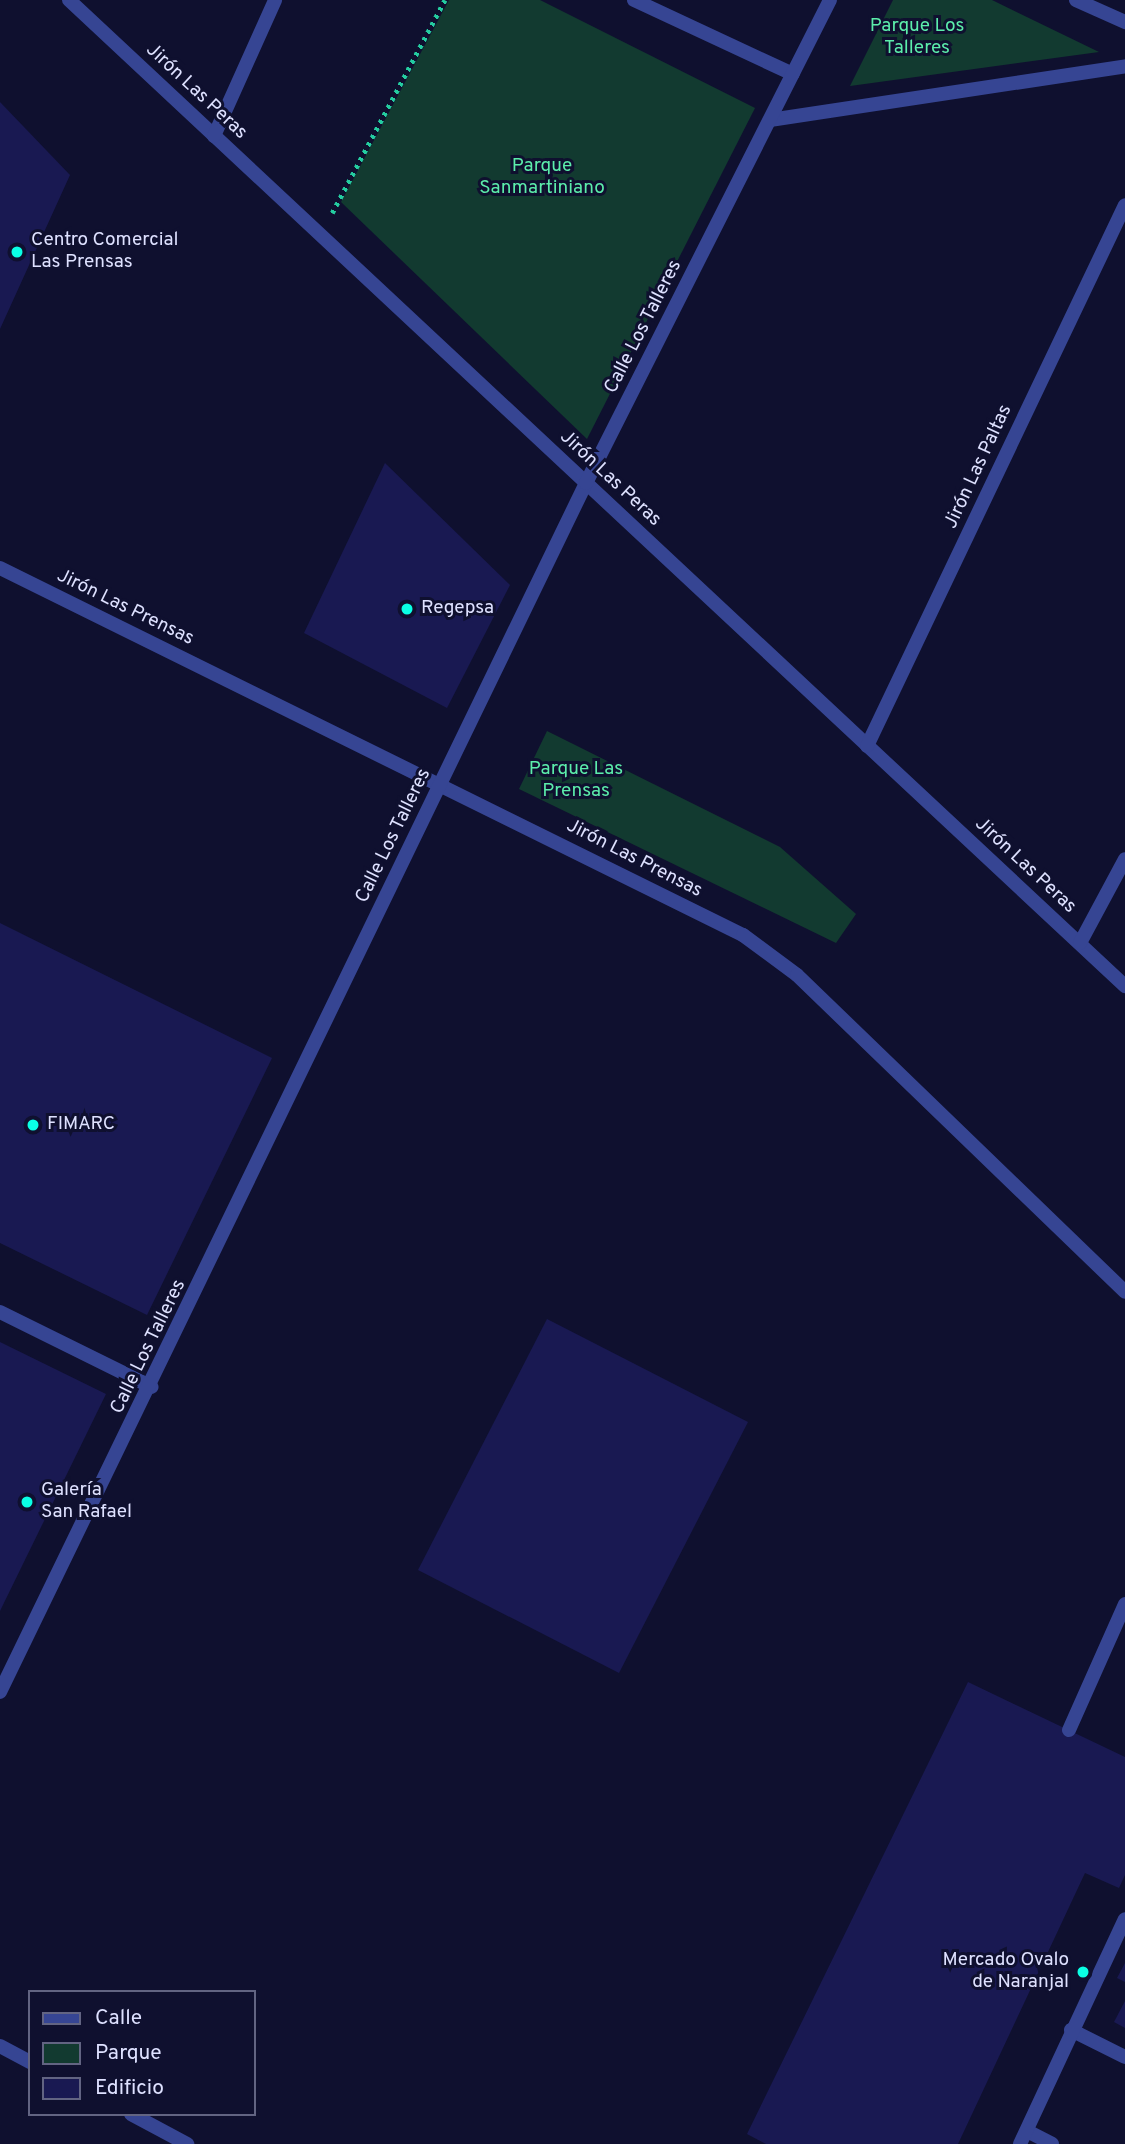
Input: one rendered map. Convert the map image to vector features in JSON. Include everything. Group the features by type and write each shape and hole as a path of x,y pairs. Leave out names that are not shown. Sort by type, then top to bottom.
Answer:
{"street":[{"name":"Jirón Las Peras","path":"69,0 1125,986"},
{"path":"214,136 275,0"},
{"path":"634,0 793,74"},
{"name":"Calle Los Talleres","path":"0,1692 152,1387 439,784 586,483 831,0"},
{"path":"1076,0 1125,22"},
{"path":"770,120 1125,66"},
{"name":"Jirón Las Paltas","path":"867,746 1125,205"},
{"name":"Jirón Las Prensas","path":"0,568 439,784 772,956 1125,1292"},
{"path":"1080,943 1125,859"},
{"path":"0,1311 152,1387"},
{"path":"1069,1730 1125,1604"},
{"path":"1052,2144 1023,2137 1125,1919"},
{"path":"1072,2030 1125,2057"},
{"path":"0,2047 28,2061"},
{"path":"135,2116 187,2144"}],"path":[{"path":"320,235 445,0"}],"green space":[{"name":"Parque Sanmartiniano","path":"449,0 540,0 755,108 587,439 341,202"},
{"name":"Parque Los Talleres","path":"893,0 992,0 1099,52 850,86"},
{"name":"Parque Las Prensas","path":"547,731 780,847 856,914 836,943 519,789"}],"building":[{"name":"Centro Comercial Las Prensas","path":"0,102 70,175 0,329"},
{"name":"Regepsa","path":"385,463 510,585 447,708 304,633"},
{"path":"0,923 272,1058 147,1315 0,1243"},
{"path":"547,1319 748,1422 619,1673 418,1570"},
{"name":"Galería San Rafael","path":"0,1342 106,1394 0,1611"},
{"path":"968,1682 1125,1757 1125,1875 1119,1888 1085,1873 958,2144 766,2144 747,2134"},
{"path":"1125,1963 1125,1982 1117,1978"},
{"path":"1125,2001 1125,2028 1114,2022"}],"place":[{"name":"Centro Comercial Las Prensas","path":"17,252"},
{"name":"Regepsa","path":"407,609"},
{"name":"FIMARC","path":"33,1125"},
{"name":"Galería San Rafael","path":"27,1502"},
{"name":"Mercado Ovalo de Naranjal","path":"1083,1972"}]}
